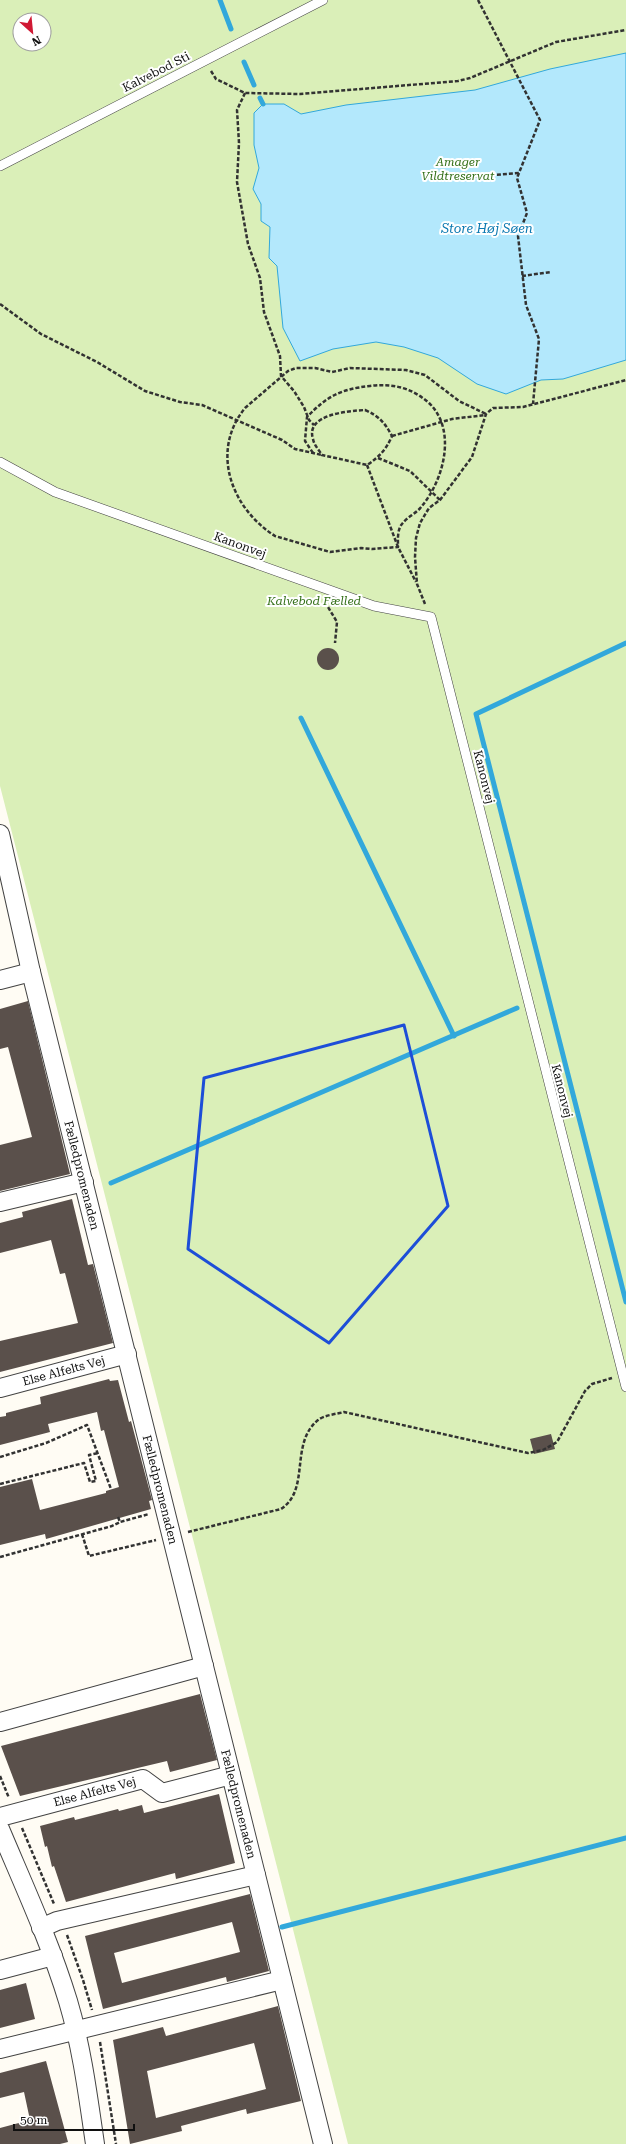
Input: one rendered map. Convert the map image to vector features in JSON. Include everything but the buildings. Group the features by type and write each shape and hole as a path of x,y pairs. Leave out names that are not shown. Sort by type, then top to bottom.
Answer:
{"street":[{"name":"Fælledpromenaden","path":"0,834 31,972 323,2144"},
{"path":"0,980 31,972"},
{"path":"0,1202 84,1182"},
{"name":"Else Alfelts Vej","path":"0,1388 127,1354"},
{"path":"0,1722 204,1666"},
{"name":"Else Alfelts Vej","path":"0,1817 143,1778 162,1793 231,1774"},
{"path":"0,1829 4,1849 53,1956 76,2029 95,2144"},
{"path":"41,1928 57,1921 256,1875"},
{"path":"0,1970 53,1956"},
{"path":"0,2049 76,2029 282,1980"}],"lane":[{"name":"Kalvebod Sti","path":"0,166 323,0"},
{"name":"Kanonvej","path":"0,462 54,492 374,606 431,617 626,1387"}],"path":[{"path":"478,0 540,120 517,178 527,213 518,236 522,276 526,305 539,339 533,404"},
{"path":"204,61 216,79 245,93 300,94 470,78 556,42 626,30"},
{"path":"245,93 237,110 239,197 248,244 260,278 264,312 280,356 281,376 304,407 307,417 314,426"},
{"path":"467,177 519,173"},
{"path":"522,276 551,272"},
{"path":"0,304 41,334 97,362 145,391 180,402 202,405 282,440 295,449 367,465 378,458 386,449 392,436"},
{"path":"398,547 372,550 361,548 330,552 269,533 244,508 226,463 228,440 245,408 288,371 302,368 315,368 332,372 350,368 406,370 425,375 459,401 486,414"},
{"path":"392,436 440,423 486,414 493,408 524,407 598,389 626,380"},
{"path":"313,453 305,441 307,417 328,397 342,391 377,385 392,385 404,388 424,399 432,406 440,423 446,453 438,482 422,506 402,523 399,530 398,547"},
{"path":"322,455 313,440 312,431 314,426 334,414 365,410 375,414 385,424 392,436"},
{"path":"417,584 415,556 416,538 420,523 429,508 440,500 472,457 486,414"},
{"path":"378,458 410,471 440,500"},
{"path":"367,465 398,547 417,584 431,617"},
{"path":"327,589 323,598 338,622 335,643"},
{"path":"82,1534 90,1556 281,1508 290,1503 296,1490 303,1439 318,1420 344,1412 528,1453 543,1450 557,1442 585,1391 592,1384 623,1374"},
{"path":"0,1457 46,1443 87,1425 111,1489"},
{"path":"0,1484 84,1463 90,1482 96,1481 89,1455 98,1453"},
{"path":"0,1557 165,1510"},
{"path":"118,1517 120,1522"}],"highlighted area":[{"path":"404,1025 448,1206 329,1343 188,1249 204,1078"}],"green space":[{"name":"Kalvebod Fælled","path":"0,0 626,0 626,2144 348,2144 0,786"}],"water":[{"name":"Store Høj Søen","path":"626,53 626,360 563,379 541,380 506,394 477,384 438,358 404,347 376,342 333,349 300,361 283,328 277,266 269,258 270,227 261,221 261,204 253,189 259,168 254,145 254,113 263,104 284,104 301,114 346,105 475,90 550,69"}],"waterway":[{"path":"220,0 231,29"},
{"path":"244,62 254,85"},
{"path":"260,98 263,104"},
{"path":"626,643 476,714 626,1302"},
{"path":"301,718 454,1036"},
{"path":"111,1183 517,1008"},
{"path":"282,1927 626,1838"}],"park label":[{"name":"Amager Vildtreservat","path":"458,169"}]}
